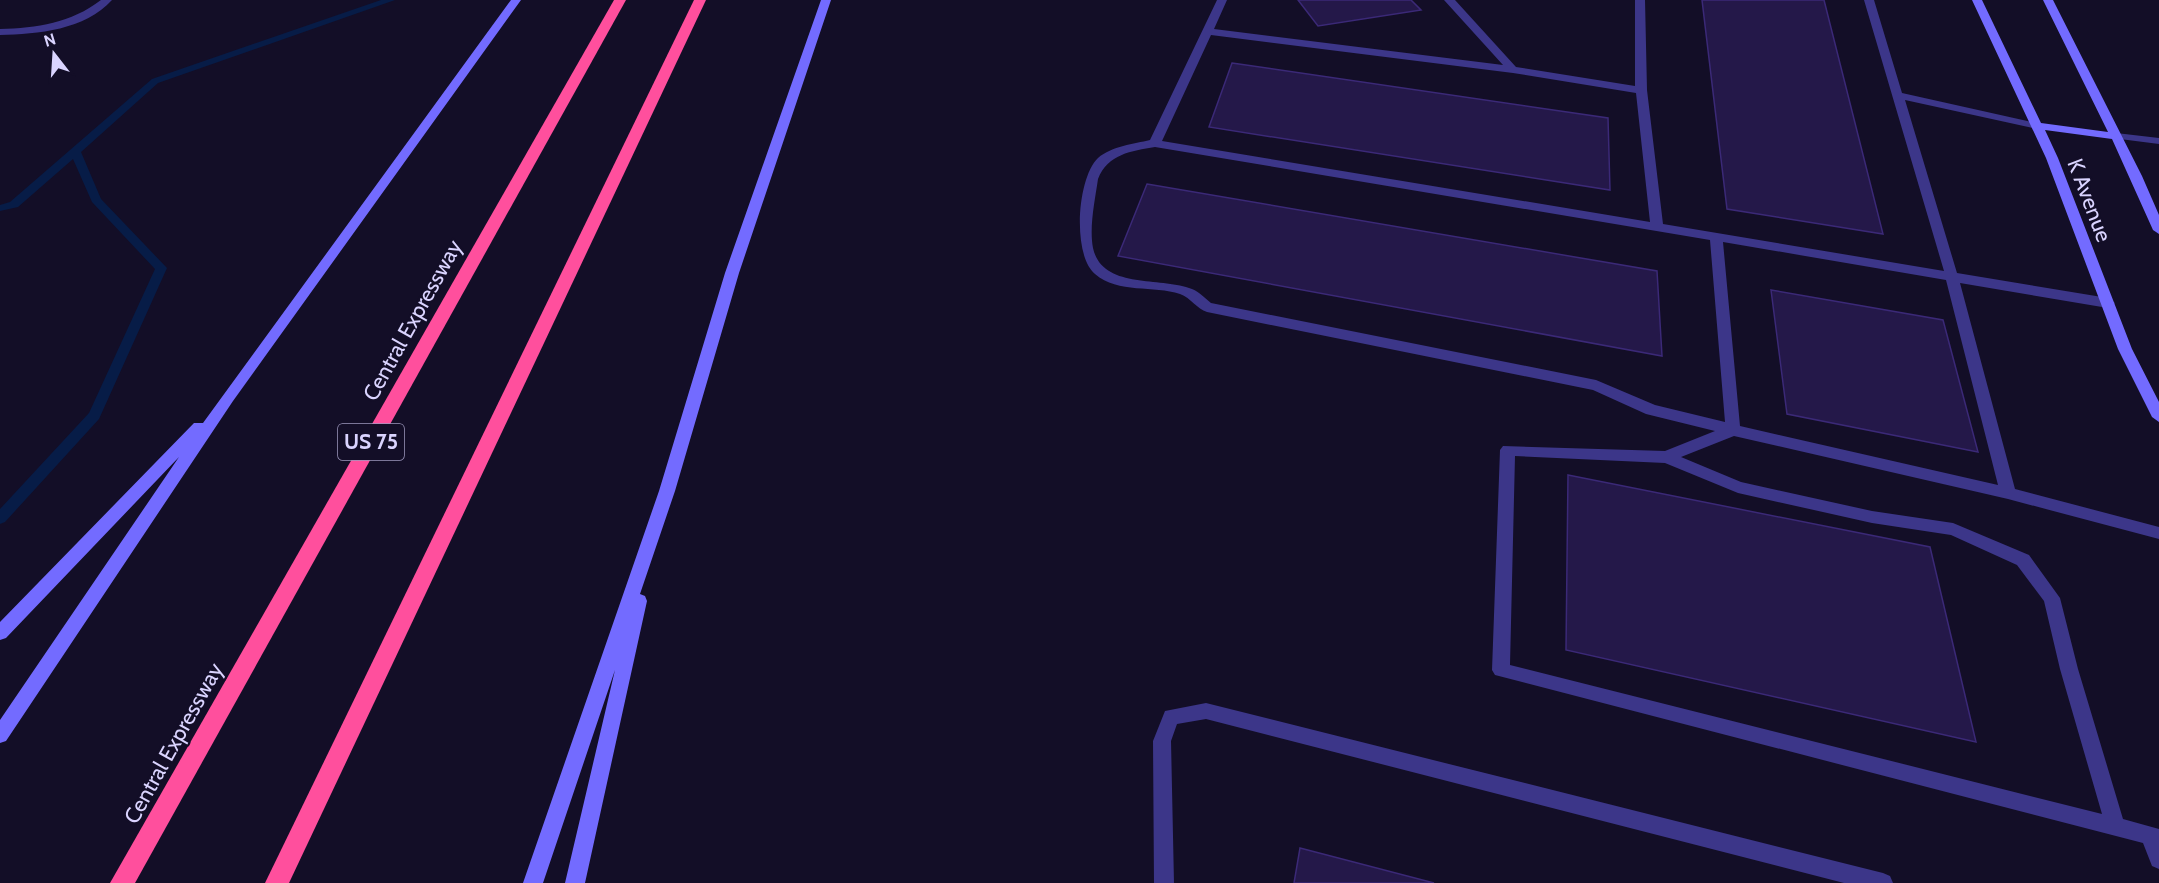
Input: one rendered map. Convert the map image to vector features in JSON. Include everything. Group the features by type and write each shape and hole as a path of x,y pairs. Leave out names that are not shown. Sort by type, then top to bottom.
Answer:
{"highway":[{"name":"Central Expressway","path":"122,883 620,0"},
{"path":"276,883 700,0"}],"main road":[{"path":"0,735 228,397 516,0"},
{"path":"533,883 667,491 728,284 826,0"},
{"name":"K Avenue","path":"1977,0 2037,126 2126,349 2159,417"},
{"path":"2048,0 2116,136 2159,230"},
{"path":"2037,126 2116,136"},
{"path":"0,633 228,397"},
{"path":"575,883 667,491"}],"lane":[{"path":"0,32 46,30 90,14 106,0"},
{"path":"1155,143 1222,0"},
{"path":"1449,0 1513,70"},
{"path":"1449,0 1455,0"},
{"path":"1640,0 1641,90 1657,228"},
{"path":"1869,0 1952,277 2008,493"},
{"path":"1208,31 1513,70 1641,90"},
{"path":"1897,95 2037,126"},
{"path":"2116,136 2159,141"},
{"path":"2108,303 1155,143 1121,150 1103,158 1091,175 1087,248 1093,265 1108,278 1186,291 1208,307 1596,385 1651,410 2008,493 2159,533"},
{"path":"1716,238 1733,430"},
{"path":"1665,457 1733,430"},
{"path":"2115,826 2069,669 2052,598 2023,560 1953,529 1872,517 1738,487 1665,457 1508,450 1501,670 2155,837 2159,859"},
{"path":"1164,883 1162,741 1171,717 1206,711 1883,883"}],"building":[{"path":"1298,0 1411,0 1421,10 1318,26"},
{"path":"1702,0 1824,0 1883,234 1727,209"},
{"path":"1232,63 1608,118 1610,190 1209,127"},
{"path":"1147,184 1657,271 1662,356 1118,256"},
{"path":"1771,290 1943,320 1978,452 1787,414"},
{"path":"1568,475 1930,547 1976,742 1566,650"},
{"path":"1300,848 1434,883 1294,883"}],"waterway":[{"path":"75,151 155,81 390,0"},
{"path":"0,208 14,205 75,151"},
{"path":"0,518 94,416 161,268 96,200 75,151"}]}
